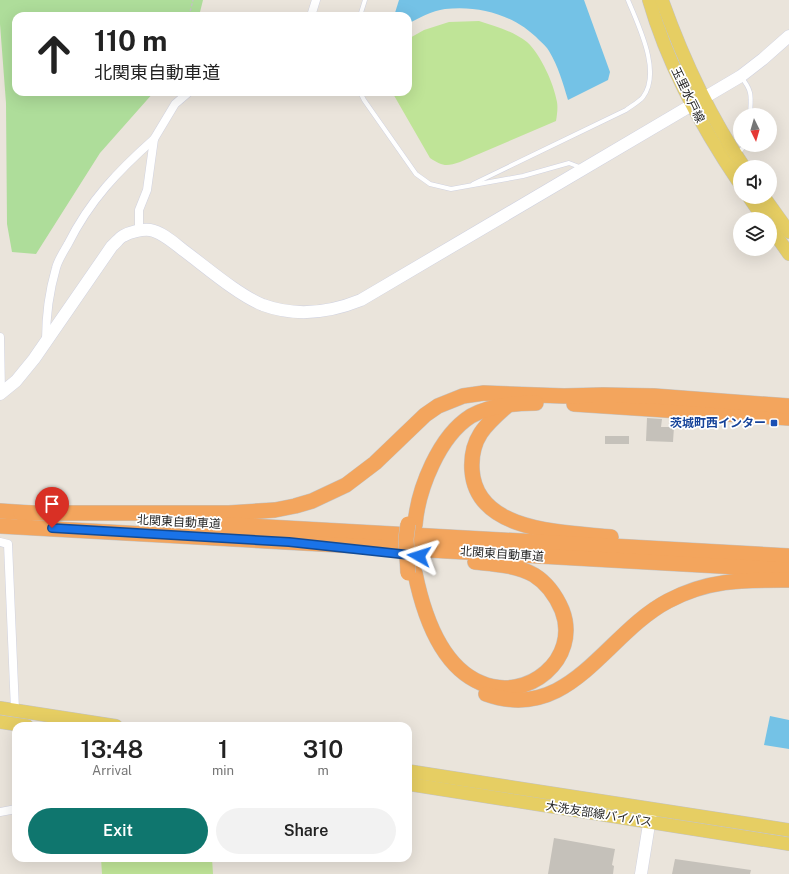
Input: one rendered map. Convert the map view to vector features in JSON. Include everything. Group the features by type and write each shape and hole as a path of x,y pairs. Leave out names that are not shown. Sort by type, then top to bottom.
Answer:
{"highway":[{"path":"21,513 228,514 275,510 295,506 312,501 346,485 375,462 424,415 438,406 463,396 484,393 503,400"},
{"path":"788,409 654,396 564,396 525,394 503,400 470,417 450,436 442,447 424,485 411,524 414,550 411,573 414,602 426,634 435,650 453,673 473,689 493,697 516,700 550,694 572,682 585,672 634,624 651,611 683,594 718,583 736,581 789,580"},
{"path":"503,400 477,440 473,452 472,464 474,480 480,495 496,512 506,518 519,524 567,532 639,540 747,547 788,561"},
{"name":"北関東自動車道","path":"0,512 788,561"},
{"name":"北関東自動車道","path":"0,526 289,542 788,561"},
{"path":"289,542 497,565 519,569 533,575 544,582 552,591 559,602 563,613 565,636 562,649 557,659 549,670 540,678 519,688 505,689 492,687 469,677 451,660 434,633 411,573"}],"main road":[{"name":"玉里水戸線","path":"649,0 667,49 698,102 739,160"},
{"name":"玉里水戸線","path":"662,0 698,102 725,162 733,174"},
{"path":"769,204 789,232"},
{"path":"777,237 789,254"},
{"path":"0,708 91,722"},
{"path":"0,722 12,724"},
{"name":"大洗友部線バイパス","path":"412,772 789,830"},
{"name":"大洗友部線バイパス","path":"412,785 789,844"}],"street":[{"path":"312,12 316,0"},
{"path":"1,393 16,381 34,359 112,246 123,236 139,230 150,230 166,237 240,292 262,304 283,311 303,313 342,308 361,300 741,76 763,60 789,36"},
{"path":"46,341 46,317 56,267 74,231 90,205 102,190 123,167 154,139 175,104 184,96"},
{"path":"139,230 139,210 147,190 154,139"},
{"path":"0,337 1,393"},
{"path":"0,542 8,544 15,710"},
{"path":"641,874 652,809"},
{"path":"0,812 12,810"}],"lane":[{"path":"361,12 365,0"},
{"path":"472,184 626,110 643,97 650,83 650,66 645,45 628,0"},
{"path":"741,76 751,93 750,108"},
{"path":"362,96 416,174 430,184 451,189 523,176 569,162 584,169"},
{"path":"736,156 739,152"}],"path":[{"path":"189,12 193,0"}],"green space":[{"path":"0,0 203,0 200,12 12,12 12,96 150,96 100,153 36,254 12,252 7,224 6,103 0,24"},
{"path":"479,21 504,29 527,42 542,62 553,87 557,104 556,121 451,165 438,163 430,158 394,96 412,96 412,37 424,30 449,22"},
{"path":"101,862 212,862 213,874 102,874"}],"water":[{"path":"399,0 584,0 610,72 608,80 568,100 558,69 548,50 529,31 508,18 483,10 458,8 435,11 412,22 412,12 395,12"},
{"path":"770,716 789,720 789,749 764,745"}],"building":[{"path":"647,418 662,419 661,427 674,427 673,442 646,441"},
{"path":"605,436 629,436 629,444 605,444"},
{"path":"554,838 615,849 612,865 614,866 613,874 548,874"},
{"path":"675,859 751,870 750,874 672,874"}],"place":[{"name":"茨城町西インター","path":"774,423"}],"route":[{"path":"52,528 289,542 419,556"}]}
